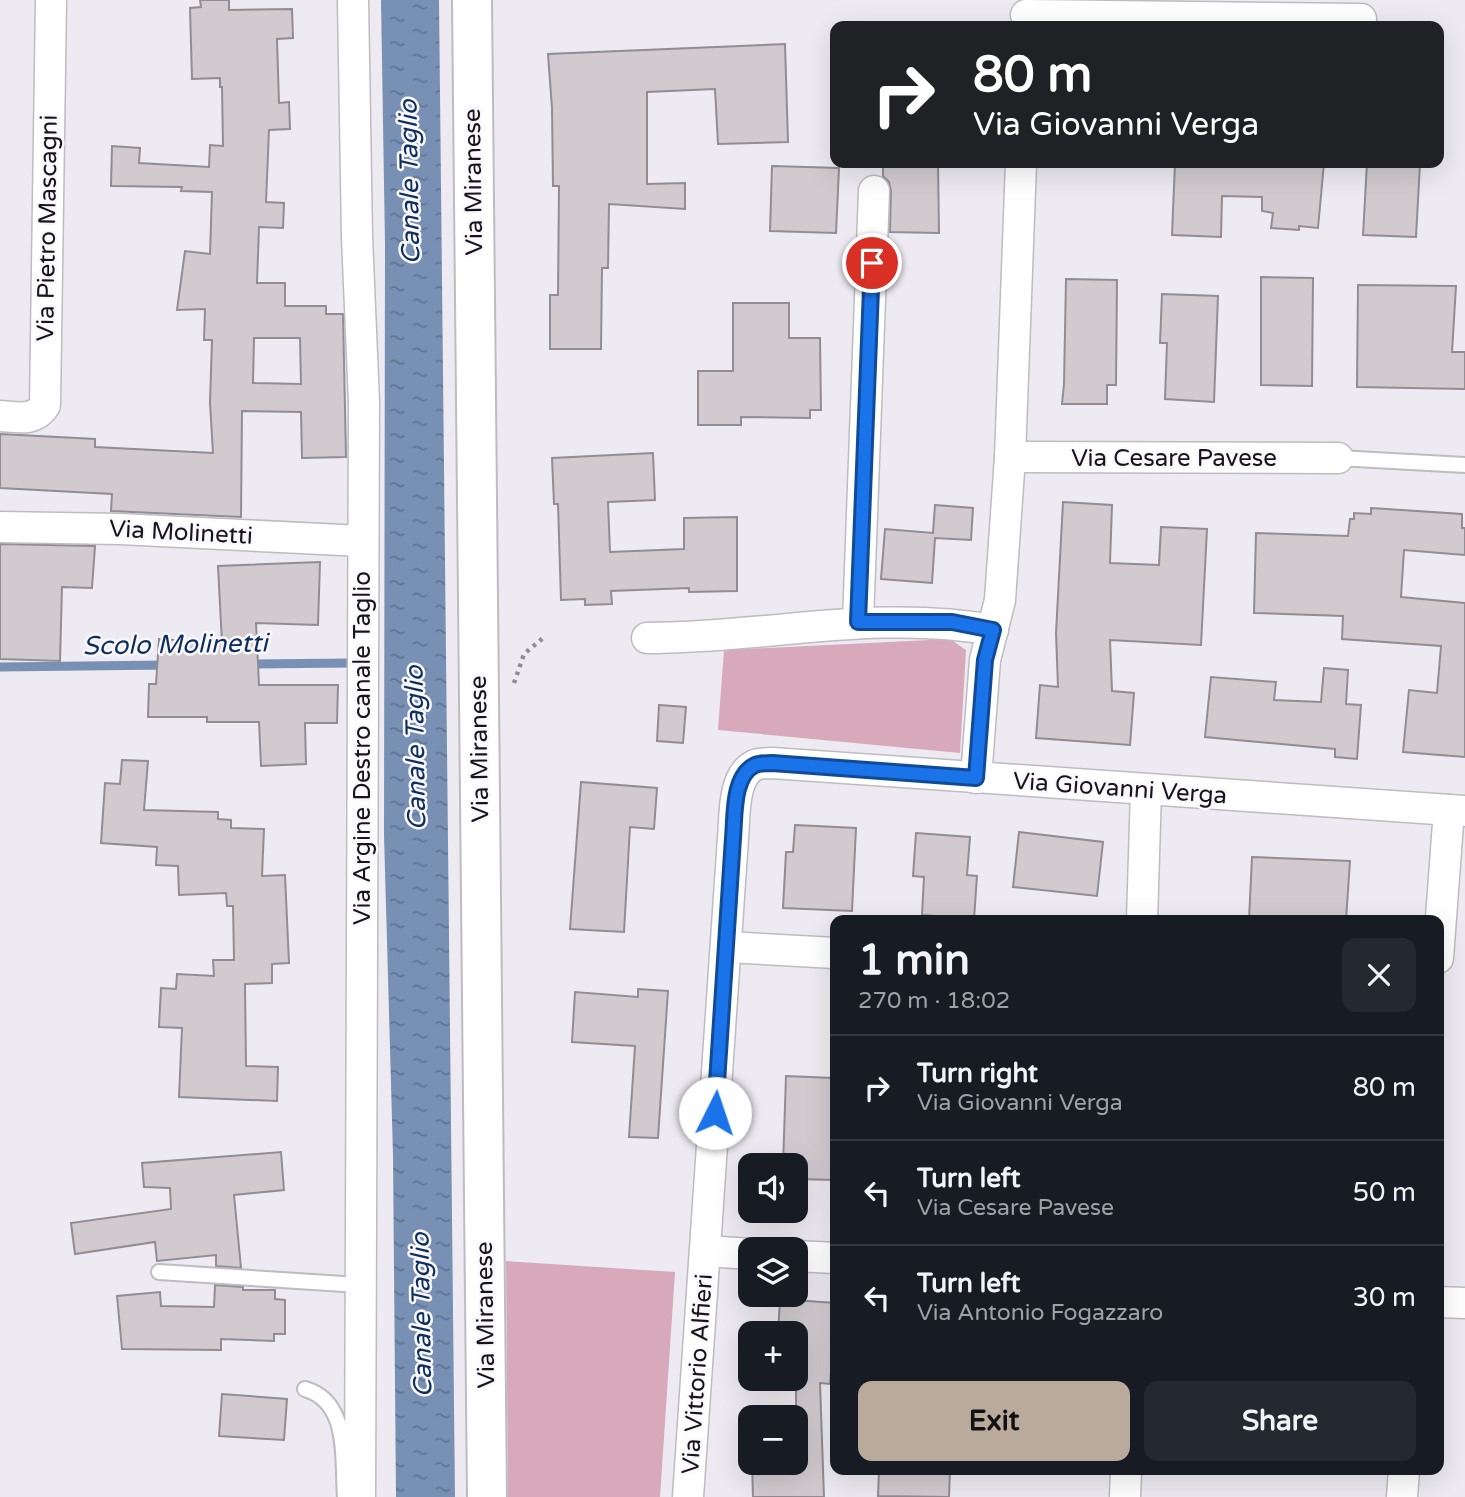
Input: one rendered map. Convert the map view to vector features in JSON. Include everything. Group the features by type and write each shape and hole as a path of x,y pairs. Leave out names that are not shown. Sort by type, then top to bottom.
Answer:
{"main road":[{"name":"Via Miranese","path":"472,0 487,1497"}],"street":[{"name":"Via Pietro Mascagni","path":"0,416 32,417 40,414 45,405 51,0"},
{"name":"Via Argine Destro canale Taglio","path":"353,0 357,237 364,402 360,1497"},
{"path":"1026,14 1362,19"},
{"path":"976,778 985,660 1000,600 1010,457 1021,168"},
{"path":"858,622 874,191"},
{"name":"Via Cesare Pavese","path":"1010,457 1338,458"},
{"name":"Via Molinetti","path":"0,527 120,529 362,541"},
{"path":"647,638 685,638 858,622 952,622 993,630"},
{"name":"Via Giovanni Verga","path":"742,781 748,771 757,764 772,763 1457,810"},
{"name":"Via Vittorio Alfieri","path":"688,1497 733,838 737,793 742,781"},
{"path":"1142,915 1146,790"},
{"path":"1444,915 1457,810"},
{"path":"727,947 830,953"},
{"name":"Via Vittorio Alfieri","path":"706,1251 738,1253"},
{"path":"808,1257 830,1258"},
{"path":"1444,1302 1465,1303"},
{"path":"1125,1497 1126,1475"},
{"path":"1402,1497 1404,1475"}],"lane":[{"path":"1338,458 1465,465"},
{"path":"159,1272 359,1285"},
{"path":"305,1390 318,1393 332,1406 339,1421 345,1497"}],"path":[{"path":"513,688 524,654 543,638"}],"shaded area":[{"path":"950,639 966,650 960,753 718,730 724,650"},
{"path":"506,1261 675,1272 660,1497 508,1497"}],"water":[{"name":"Canale Taglio","path":"381,0 439,0 455,1497 396,1497 393,1155 384,835 385,244"}],"building":[{"path":"200,0 229,0 229,10 292,9 293,38 277,39 279,103 289,102 290,129 269,130 266,202 284,203 283,228 259,227 257,283 285,283 285,306 326,306 326,314 343,314 346,457 302,458 301,412 242,411 241,517 111,511 112,494 0,488 0,434 95,439 95,447 213,453 210,403 212,340 204,340 205,309 177,310 185,251 210,254 212,192 181,191 182,187 111,186 112,146 140,148 139,163 209,167 210,145 223,146 220,78 192,79 190,8 201,7","holes":["254,338 300,338 301,384 253,383"]},
{"path":"785,44 788,142 718,144 715,89 647,92 647,184 685,183 685,209 609,204 608,268 602,268 601,349 550,349 550,295 558,295 559,186 553,186 548,54"},
{"path":"772,166 839,168 836,233 770,231"},
{"path":"883,168 938,168 939,233 890,232 891,191 889,182 883,176"},
{"path":"1175,168 1324,168 1318,228 1271,228 1273,213 1262,211 1262,197 1222,196 1221,237 1172,235"},
{"path":"1367,168 1420,168 1416,237 1363,235"},
{"path":"1261,277 1313,278 1312,386 1261,385"},
{"path":"1066,279 1117,280 1116,385 1107,385 1107,404 1062,404"},
{"path":"1358,285 1456,286 1452,352 1465,352 1465,389 1357,387"},
{"path":"1162,294 1218,296 1214,402 1165,399 1167,343 1160,343"},
{"path":"733,303 789,303 789,338 820,338 821,410 810,410 810,418 741,417 741,425 698,425 698,371 733,371"},
{"path":"653,453 655,500 608,502 610,552 684,549 684,518 737,517 737,591 689,592 689,588 611,591 612,604 585,605 585,599 561,600 558,504 554,504 552,458"},
{"path":"1063,502 1112,505 1110,563 1159,565 1161,527 1207,529 1201,645 1110,640 1112,691 1134,693 1130,745 1036,738 1040,685 1058,687 1056,633"},
{"path":"935,505 973,508 971,540 935,538 932,583 881,579 885,529 933,533"},
{"path":"1371,508 1462,514 1465,555 1404,550 1401,597 1465,603 1465,757 1403,752 1409,690 1437,693 1441,646 1342,639 1343,616 1254,613 1256,533 1348,536 1350,519 1354,519 1354,513 1371,514"},
{"path":"0,544 95,546 92,588 62,587 60,661 0,659"},
{"path":"320,562 318,625 256,623 259,685 338,685 337,723 305,723 306,764 261,766 259,722 207,722 207,717 148,717 149,684 156,684 159,639 222,643 218,566"},
{"path":"1324,668 1348,670 1346,704 1361,705 1357,759 1335,757 1335,749 1205,737 1211,677 1276,682 1274,700 1321,702"},
{"path":"659,705 686,707 683,743 657,741"},
{"path":"122,760 148,761 144,810 218,812 218,819 231,820 231,828 264,829 262,876 285,875 289,963 272,964 272,983 245,984 246,1066 278,1067 277,1101 179,1097 182,1028 159,1027 161,988 176,989 177,974 214,976 213,960 234,960 233,906 227,906 226,893 179,895 178,866 156,865 157,847 101,843 105,783 120,784"},
{"path":"581,782 657,788 654,829 630,827 624,932 570,929"},
{"path":"795,825 856,828 852,911 783,908 786,852 793,852"},
{"path":"1019,832 1103,842 1097,896 1013,887"},
{"path":"916,833 970,837 967,875 977,876 974,915 922,915 924,877 913,876"},
{"path":"1252,857 1350,861 1346,915 1249,915"},
{"path":"638,989 668,991 658,1138 629,1137 635,1046 572,1042 575,992 638,997"},
{"path":"786,1076 830,1078 830,1180 808,1179 808,1153 783,1153"},
{"path":"281,1152 284,1190 234,1195 241,1268 216,1266 216,1255 157,1261 155,1242 75,1254 71,1223 171,1209 170,1188 144,1187 142,1163"},
{"path":"215,1285 243,1287 243,1290 275,1290 275,1299 285,1300 285,1334 274,1334 274,1341 221,1339 221,1350 122,1349 117,1296 160,1292 161,1306 214,1307"},
{"path":"808,1301 830,1303 830,1384 820,1383 824,1497 753,1497 752,1475 808,1475 808,1405 796,1405 796,1391 808,1391 808,1321 779,1321 780,1307 808,1307"},
{"path":"222,1394 287,1399 284,1440 219,1436"},
{"path":"879,1475 950,1475 949,1497 878,1496"}],"waterway":[{"name":"Scolo Molinetti","path":"246,664 350,663"},
{"name":"Scolo Molinetti","path":"0,667 169,665"}],"route":[{"path":"715,1113 737,793 748,771 757,764 772,763 976,778 985,660 993,630 952,622 858,622 872,263"}]}
